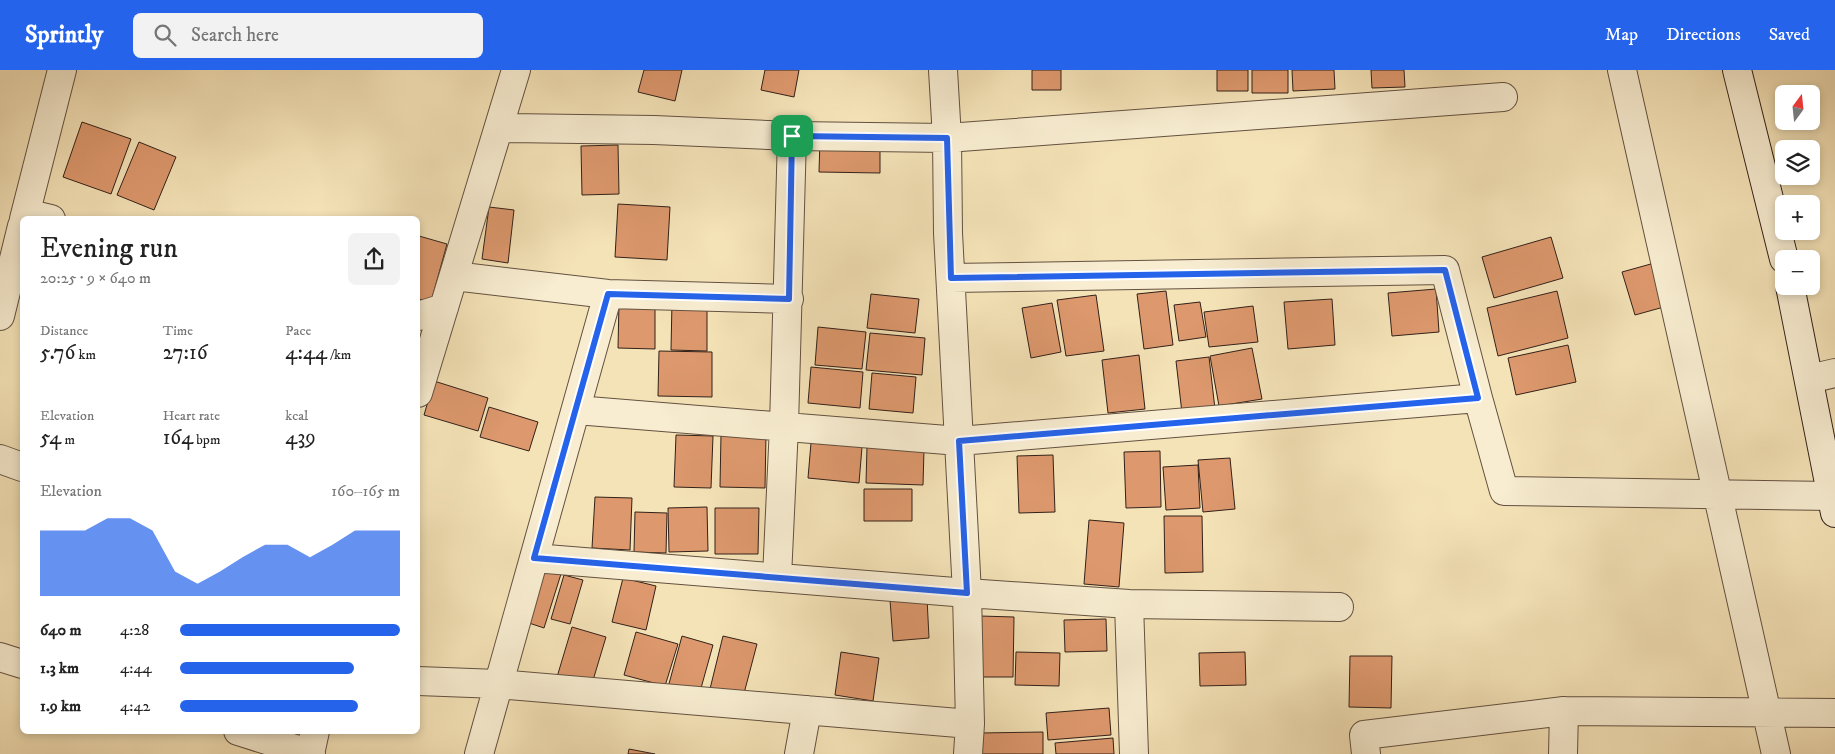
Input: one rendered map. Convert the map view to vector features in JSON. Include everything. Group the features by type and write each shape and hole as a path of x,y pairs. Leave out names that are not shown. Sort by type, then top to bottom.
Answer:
{"street":[{"path":"32,216 62,70"},
{"path":"420,386 516,70"},
{"path":"943,70 951,278 967,593 970,724 968,754"},
{"path":"1622,70 1718,494 1765,712 1776,754"},
{"path":"1737,70 1782,250"},
{"path":"499,128 947,138 1503,97"},
{"path":"776,577 789,299 792,136"},
{"path":"0,316 20,253"},
{"path":"951,278 1445,270 1504,491 1718,494 1833,505 1792,295"},
{"path":"454,276 608,294 789,299"},
{"path":"479,754 608,294"},
{"path":"420,315 444,308"},
{"path":"1809,379 1835,373"},
{"path":"576,410 959,441 1478,398"},
{"path":"0,459 20,466"},
{"path":"534,558 967,593 1129,604 1340,608"},
{"path":"1129,604 1134,754"},
{"path":"0,656 20,663"},
{"path":"420,681 498,684 970,724"},
{"path":"799,754 807,710"},
{"path":"1563,754 1564,711"},
{"path":"1366,754 1364,735 1564,711 1835,713"},
{"path":"247,734 310,754 314,734"}],"building":[{"path":"644,70 682,70 675,101 638,92"},
{"path":"765,70 799,70 794,97 761,90"},
{"path":"1032,70 1061,70 1061,90 1032,90"},
{"path":"1217,70 1248,70 1248,91 1217,91"},
{"path":"1252,70 1288,70 1288,93 1252,93"},
{"path":"1292,70 1334,70 1335,89 1293,91"},
{"path":"1371,70 1404,70 1405,87 1372,88"},
{"path":"82,122 131,139 111,194 63,177"},
{"path":"820,139 880,140 880,173 819,172"},
{"path":"139,142 176,157 154,210 117,195"},
{"path":"618,145 619,194 582,195 581,146"},
{"path":"618,204 670,207 667,260 615,257"},
{"path":"489,207 514,210 508,263 482,259"},
{"path":"420,236 447,244 431,302 420,299"},
{"path":"1551,237 1563,278 1494,298 1482,257"},
{"path":"1658,262 1671,305 1635,315 1622,272"},
{"path":"1436,289 1439,332 1392,336 1388,293"},
{"path":"1166,291 1173,345 1144,349 1137,294"},
{"path":"1557,291 1568,338 1498,356 1487,308"},
{"path":"871,294 919,299 915,333 867,328"},
{"path":"1096,295 1104,351 1066,356 1057,300"},
{"path":"1332,299 1335,345 1288,349 1284,302"},
{"path":"672,301 707,302 707,351 671,350"},
{"path":"619,302 655,302 655,349 618,348"},
{"path":"1200,302 1206,337 1179,341 1174,305"},
{"path":"1052,303 1061,352 1031,358 1022,308"},
{"path":"1253,306 1258,342 1209,347 1204,312"},
{"path":"818,327 866,332 862,369 815,365"},
{"path":"870,333 925,338 922,375 866,370"},
{"path":"1568,345 1576,382 1516,395 1508,358"},
{"path":"1252,348 1262,399 1219,406 1210,356"},
{"path":"659,351 712,352 712,397 658,396"},
{"path":"1139,355 1145,409 1108,413 1102,360"},
{"path":"1209,357 1215,409 1182,413 1176,361"},
{"path":"811,367 863,372 860,408 808,403"},
{"path":"872,373 916,377 913,413 869,409"},
{"path":"434,381 488,398 478,431 424,415"},
{"path":"489,407 538,422 529,451 480,437"},
{"path":"721,434 766,434 765,488 720,487"},
{"path":"676,435 713,436 711,488 674,487"},
{"path":"811,443 862,447 859,483 808,478"},
{"path":"867,447 924,449 923,485 866,483"},
{"path":"1160,451 1161,507 1126,508 1124,452"},
{"path":"1053,455 1055,512 1019,513 1017,456"},
{"path":"1230,458 1235,509 1203,512 1198,460"},
{"path":"1198,465 1200,508 1166,510 1163,467"},
{"path":"864,489 912,489 912,521 864,521"},
{"path":"595,497 632,498 630,550 592,548"},
{"path":"707,507 708,551 669,552 668,508"},
{"path":"715,508 759,508 758,554 715,554"},
{"path":"635,512 667,513 666,553 634,552"},
{"path":"1164,516 1202,516 1203,572 1165,573"},
{"path":"1089,520 1124,523 1119,587 1084,584"},
{"path":"540,567 561,574 544,628 523,621"},
{"path":"564,575 583,580 570,624 551,619"},
{"path":"623,578 656,586 646,630 612,622"},
{"path":"927,598 929,638 893,641 890,600"},
{"path":"980,616 1014,617 1013,677 979,677"},
{"path":"1106,619 1107,651 1065,652 1064,620"},
{"path":"572,627 606,637 591,687 557,677"},
{"path":"636,632 678,644 665,686 624,675"},
{"path":"682,636 713,645 698,699 667,691"},
{"path":"723,636 757,644 742,701 709,693"},
{"path":"841,652 879,658 873,701 835,695"},
{"path":"1016,652 1060,653 1059,686 1015,685"},
{"path":"1245,652 1246,685 1200,686 1199,653"},
{"path":"1350,656 1392,656 1391,708 1349,707"},
{"path":"1109,708 1111,735 1048,740 1046,713"},
{"path":"1043,732 1043,754 980,754 980,733"},
{"path":"1113,738 1114,754 1056,754 1055,743"},
{"path":"629,749 655,754 628,754"}],"route":[{"path":"792,136 947,138 948,233 951,278 1445,270 1478,398 959,441 967,593 534,558 608,294 789,299 792,136"}]}
